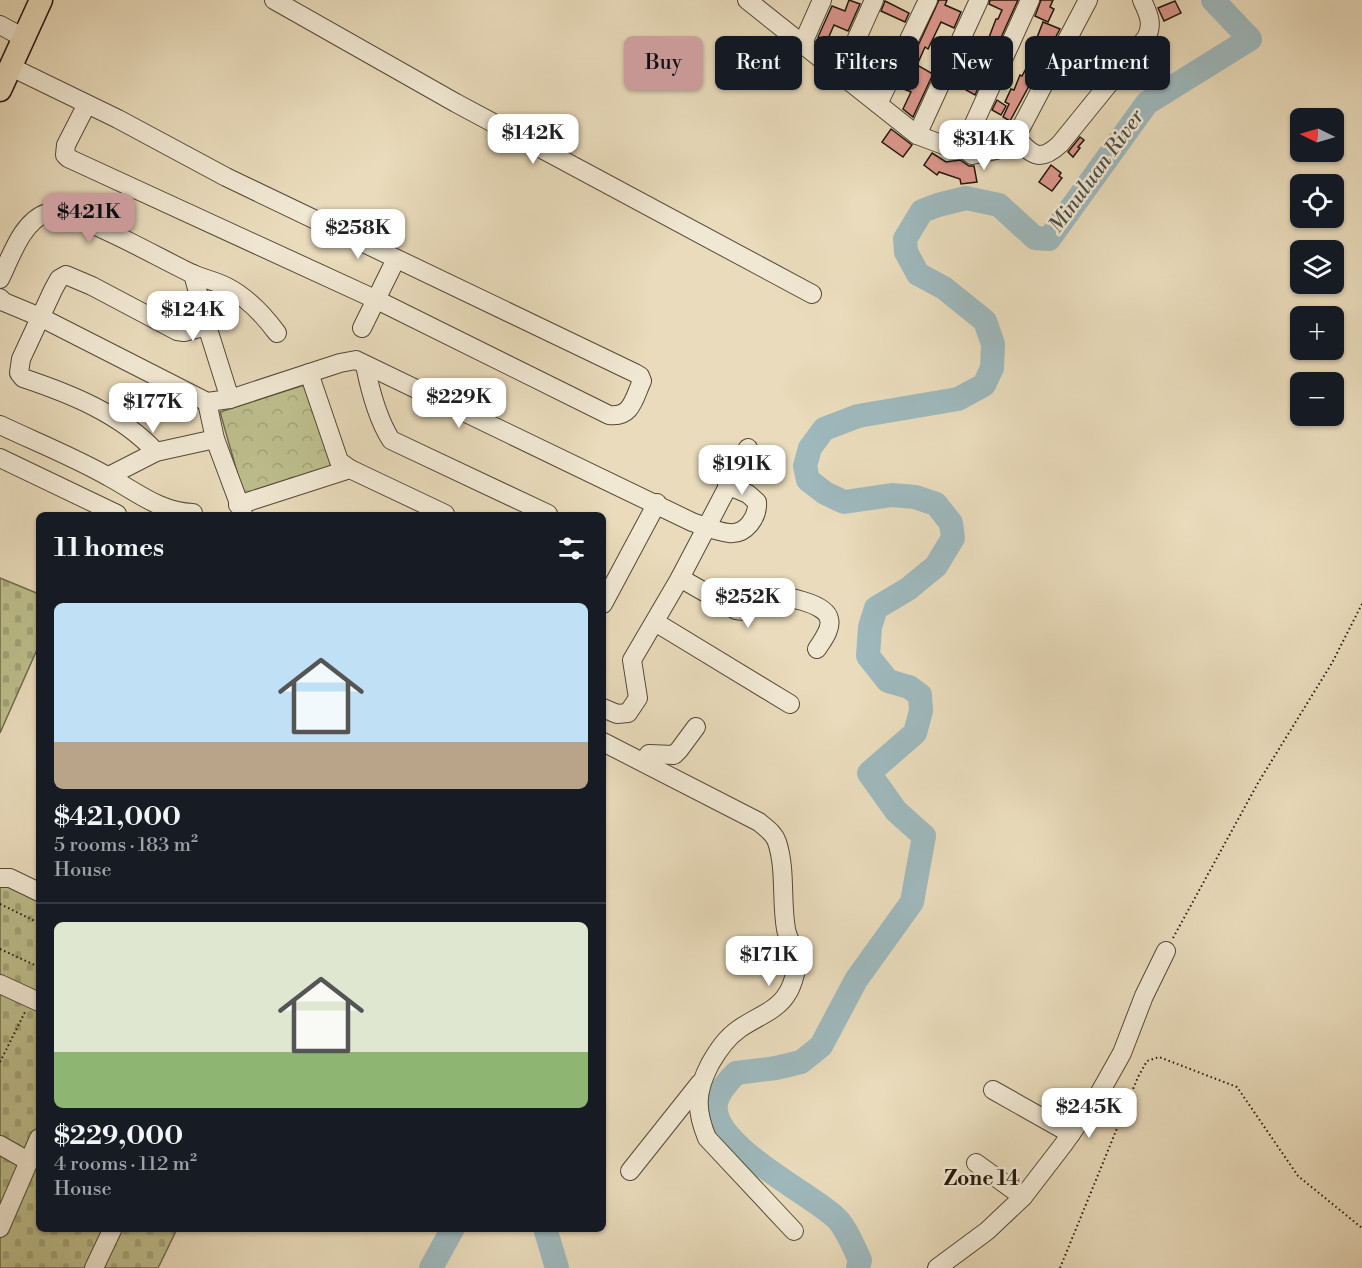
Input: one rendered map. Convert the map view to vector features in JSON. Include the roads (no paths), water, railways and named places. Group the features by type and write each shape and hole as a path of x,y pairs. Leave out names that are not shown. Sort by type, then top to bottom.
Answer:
{"main road":[{"path":"0,90 41,0"}],"street":[{"path":"274,0 456,103 812,294"},
{"path":"814,54 802,45 822,0"},
{"path":"858,36 874,0"},
{"path":"878,104 928,0"},
{"path":"917,135 979,0"},
{"path":"963,148 1030,0"},
{"path":"861,90 917,135 949,147 963,148 972,155 988,153 1016,137 1088,0"},
{"path":"1016,137 1029,153 1040,155 1047,154 1060,144 1146,38 1151,26 1150,16 1142,0"},
{"path":"758,3 793,36"},
{"path":"0,25 24,38"},
{"path":"11,67 87,104 226,177 640,376 642,381 627,412 622,416 609,415 376,300 68,158 65,155 66,145 87,104"},
{"path":"0,279 32,222 48,212 62,212 194,274 228,287 258,308 277,333"},
{"path":"362,328 396,258"},
{"path":"194,274 207,326 230,399"},
{"path":"156,452 142,437 89,404 70,394 23,378 18,367 53,290 59,279 66,276 92,286 177,331 188,332 207,326"},
{"path":"1,301 40,317 207,402 230,399 348,360 356,360 707,527 731,534 753,522 758,508 757,502 748,494 727,486"},
{"path":"365,365 370,390 383,426 392,440 544,512"},
{"path":"309,373 339,461 350,469 441,512"},
{"path":"207,402 215,439 240,510 350,469"},
{"path":"0,425 109,476 143,498 168,510 185,512"},
{"path":"109,476 156,452 215,439"},
{"path":"606,709 617,714 628,714 638,698 632,660 680,578 748,448"},
{"path":"0,458 113,512"},
{"path":"606,593 657,503"},
{"path":"680,578 743,612 770,597 799,600 826,611 829,619 826,634 817,649"},
{"path":"655,622 790,704"},
{"path":"643,762 650,754 674,754 696,727"},
{"path":"606,744 770,831 777,842 786,929 797,964 788,994 778,1004 729,1036 718,1050 701,1082 630,1171"},
{"path":"0,878 10,878 36,891"},
{"path":"937,1268 987,1231 1023,1197 1071,1134 1099,1094 1122,1053 1144,996 1166,951"},
{"path":"0,984 35,1000"},
{"path":"701,1082 698,1107 700,1122 707,1138 794,1231"},
{"path":"993,1090 1071,1134"},
{"path":"0,1228 36,1144"},
{"path":"0,1145 28,1161"},
{"path":"976,1163 1023,1197"},
{"path":"94,1268 112,1232"}],"waterway":[{"name":"Minuluan River","path":"858,1268 860,1260 839,1221 743,1150 728,1135 718,1119 716,1103 721,1091 736,1073 801,1062 821,1046 856,980 912,902 924,836 896,811 869,773 915,733 921,711 920,695 909,687 888,681 868,656 870,627 876,608 908,589 936,566 953,538 951,523 936,504 915,497 892,495 844,502 825,493 808,480 805,466 810,448 824,429 858,416 958,399 984,385 992,368 993,344 985,321 944,288 918,274 906,252 905,239 922,211 966,198 999,205 1035,238 1049,239 1147,103 1250,39 1213,0"},
{"name":"Minuluan River","path":"431,1268 451,1232"},
{"name":"Minuluan River","path":"546,1232 557,1268"}],"district":[{"name":"Zone 14","path":"982,1178"}]}
